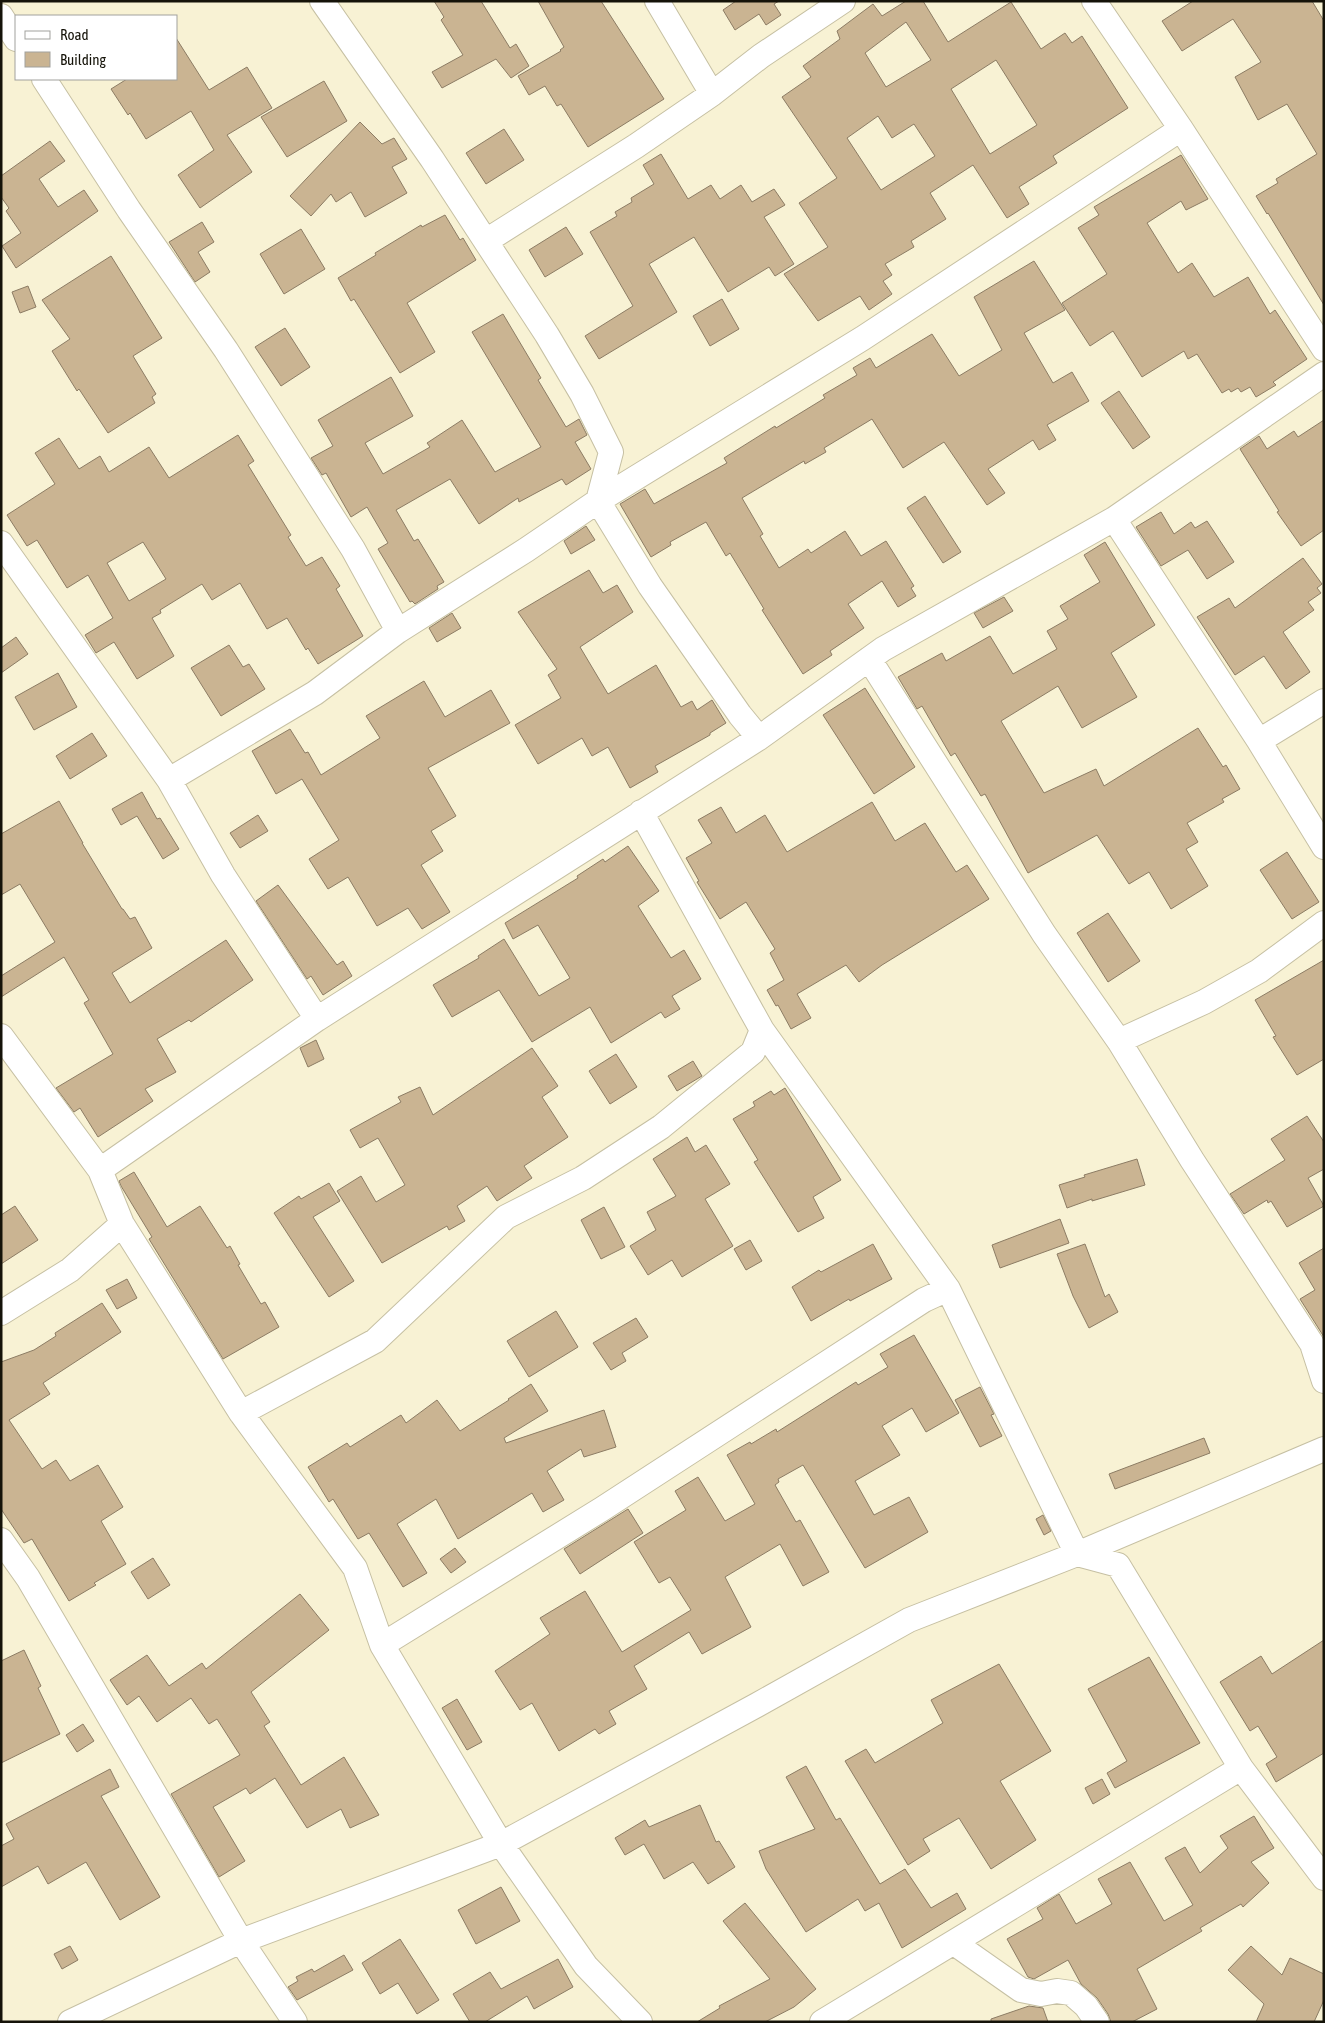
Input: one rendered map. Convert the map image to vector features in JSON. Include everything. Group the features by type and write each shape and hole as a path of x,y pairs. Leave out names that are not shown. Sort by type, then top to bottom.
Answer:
{"street":[{"path":"322,1 432,159 547,335 582,394 611,452 598,501 650,586 740,715 759,738"},
{"path":"658,1 712,94"},
{"path":"486,241 636,146 712,94 761,56 843,1"},
{"path":"1094,1 1181,129 1324,348"},
{"path":"1,16 15,37"},
{"path":"45,80 129,210 247,383 353,550 398,631"},
{"path":"169,780 316,693 398,631 526,550 598,501 863,338 1181,129"},
{"path":"100,1170 317,1019 759,738 883,649 1114,519 1324,374"},
{"path":"1114,519 1259,741 1324,847"},
{"path":"1,544 169,780 223,874 317,1019"},
{"path":"869,659 1044,934 1119,1041 1192,1160 1312,1344 1324,1381"},
{"path":"1259,741 1324,701"},
{"path":"641,812 762,1030 948,1289 1077,1554 1118,1565 1241,1768 1324,1878"},
{"path":"1119,1041 1204,1002 1259,971 1324,922"},
{"path":"241,1413 375,1341 506,1217 583,1178 661,1127 753,1052 762,1030"},
{"path":"1,1036 100,1170 122,1224 241,1413 355,1568 382,1645 500,1844 586,1966 640,2022"},
{"path":"1,1313 70,1270 122,1224"},
{"path":"382,1645 602,1509 924,1300 948,1289"},
{"path":"70,2022 241,1941 500,1844 757,1705 909,1620 1077,1554 1324,1448"},
{"path":"1,1540 28,1578 241,1941 295,2022"},
{"path":"822,2022 1241,1768"},
{"path":"954,1943 1021,1990 1041,1994 1057,1991 1071,1993 1086,2006 1097,2022"}],"building":[{"path":"434,1 481,1 510,48 516,44 529,66 511,78 496,59 442,88 432,72 463,55 441,20 444,17"},
{"path":"538,1 601,1 664,99 588,147 561,104 557,106 545,86 529,95 518,76 561,51 564,47"},
{"path":"736,1 779,1 774,4 781,15 766,25 759,14 735,30 723,10"},
{"path":"906,1 923,1 948,42 1011,2 1041,49 1065,33 1072,43 1082,36 1128,108 1053,156 1057,163 1019,187 1029,204 1007,218 973,165 930,193 946,219 911,241 914,247 885,264 892,275 883,281 892,294 869,310 860,296 818,321 784,274 828,247 799,203 837,178 782,97 811,77 803,66 840,39 837,31 873,4 882,16","holes":["906,22 931,60 886,87 865,53","996,60 1037,125 990,154 951,89","878,116 892,138 914,124 935,156 881,190 847,138"]},
{"path":"1193,1 1312,1 1324,21 1324,305 1256,196 1278,183 1276,179 1317,154 1287,104 1258,120 1235,77 1261,62 1233,19 1182,51 1162,21"},
{"path":"178,41 209,90 247,67 272,108 227,135 252,172 200,208 178,175 214,150 191,111 146,139 130,113 128,115 111,89 125,80 178,80"},
{"path":"324,81 347,121 287,157 261,117"},
{"path":"360,122 382,144 394,138 407,159 392,167 407,193 365,217 351,192 336,202 331,194 311,216 290,196"},
{"path":"504,129 524,160 486,184 466,153"},
{"path":"50,141 65,161 39,179 58,207 84,190 98,211 16,268 2,246 21,233 6,211 9,208 1,197 1,176"},
{"path":"661,154 688,199 711,185 720,199 741,185 752,202 774,189 785,205 764,217 794,264 775,276 769,267 728,292 694,237 649,264 677,312 599,359 585,336 633,306 590,232 617,216 615,212 632,202 631,198 654,184 643,165"},
{"path":"1181,155 1208,199 1186,210 1181,201 1147,223 1178,273 1192,263 1214,297 1248,277 1270,314 1275,310 1307,359 1273,382 1276,385 1256,397 1250,387 1241,392 1238,388 1231,392 1229,389 1222,393 1197,354 1188,359 1184,351 1142,377 1113,331 1090,346 1062,303 1107,274 1078,228 1099,215 1094,207"},
{"path":"445,215 460,240 463,238 476,260 407,303 435,352 400,373 354,299 351,301 338,278 421,225 422,227"},
{"path":"202,222 214,242 198,252 210,272 195,282 169,242"},
{"path":"566,227 583,254 545,277 529,250"},
{"path":"301,229 325,269 284,294 260,254"},
{"path":"111,256 162,338 133,356 156,394 152,397 155,403 108,433 79,389 77,391 52,351 70,339 42,300"},
{"path":"1034,261 1065,310 1024,333 1053,383 1072,372 1089,401 1047,425 1056,440 1039,450 1033,440 988,469 1005,493 987,505 944,442 903,468 872,419 824,448 826,452 805,464 804,461 742,498 763,534 760,536 779,568 808,549 811,553 845,531 861,556 886,541 914,586 911,588 916,596 898,607 882,581 848,604 864,628 830,651 832,655 803,674 762,610 764,609 730,553 726,556 706,522 670,542 671,545 651,557 620,504 645,489 654,504 727,463 724,458 825,398 823,395 857,375 853,368 870,358 876,368 932,334 959,376 1002,350 974,297"},
{"path":"28,286 36,307 20,313 12,292"},
{"path":"722,299 739,329 710,346 693,316"},
{"path":"503,314 541,378 538,380 566,427 579,419 587,435 575,442 591,469 566,485 562,479 519,502 518,498 479,524 450,479 396,510 414,541 418,539 444,582 437,586 438,589 415,604 412,601 410,602 378,549 388,543 367,507 351,517 326,473 322,475 311,458 333,446 318,420 391,377 413,416 365,443 383,474 430,447 427,443 462,420 495,472 541,447 472,332"},
{"path":"285,328 310,367 281,386 255,347"},
{"path":"1119,391 1150,437 1133,449 1101,403"},
{"path":"1324,420 1324,530 1301,546 1277,512 1279,511 1240,449 1259,436 1267,449 1294,431 1298,437"},
{"path":"238,435 254,461 248,465 291,535 288,537 306,566 322,557 340,586 336,589 363,636 318,664 308,648 306,650 287,618 267,629 240,583 212,600 202,584 160,610 161,613 152,618 174,656 137,679 114,642 96,653 85,635 113,618 88,575 67,588 37,540 27,546 7,515 55,484 35,453 59,438 79,469 100,456 109,472 149,447 169,478","holes":["143,542 166,579 129,601 107,563"]},
{"path":"925,496 961,552 943,563 907,508"},
{"path":"1161,512 1174,534 1191,522 1195,528 1207,521 1234,562 1207,579 1188,550 1161,566 1136,527"},
{"path":"586,526 595,540 571,554 564,541"},
{"path":"1105,542 1155,625 1111,653 1137,697 1082,728 1058,686 1001,721 1044,793 1096,769 1104,786 1198,728 1223,767 1226,765 1240,789 1222,799 1224,802 1187,823 1198,842 1186,849 1208,886 1171,909 1149,872 1129,884 1097,835 1028,873 985,794 981,796 955,753 951,756 922,706 917,709 898,677 942,653 946,661 990,636 1013,674 1057,649 1047,631 1068,619 1060,606 1100,582 1084,555"},
{"path":"1303,558 1322,584 1317,588 1321,593 1308,602 1314,610 1283,632 1310,672 1286,689 1264,656 1235,675 1197,617 1229,598 1235,608"},
{"path":"589,570 603,593 617,585 633,612 580,647 608,694 656,665 681,707 692,701 697,710 712,700 726,723 710,733 710,735 655,766 658,772 630,788 608,747 592,756 582,738 538,764 515,725 561,698 548,675 557,669 518,612"},
{"path":"1004,597 1013,611 983,628 974,613"},
{"path":"452,613 461,628 437,642 429,628"},
{"path":"16,637 28,654 1,673 1,648"},
{"path":"229,645 243,667 249,664 265,689 221,716 191,668"},
{"path":"58,673 77,707 34,730 15,697"},
{"path":"424,681 445,717 491,690 510,723 428,768 456,816 431,831 443,851 421,865 450,912 422,929 408,908 377,926 348,877 328,889 309,859 339,840 302,779 276,794 252,751 290,729 305,753 308,752 321,775 380,738 366,716"},
{"path":"865,688 915,767 874,794 823,715"},
{"path":"92,733 107,756 70,779 56,756"},
{"path":"142,792 157,819 160,818 179,849 163,859 137,816 121,825 112,809"},
{"path":"59,801 122,909 130,919 135,917 152,948 112,973 130,1003 226,940 253,980 191,1022 189,1020 157,1039 176,1072 145,1089 153,1101 98,1137 80,1108 74,1112 56,1088 113,1054 84,1003 89,1000 64,957 1,997 1,976 55,942 20,884 1,895 1,834"},
{"path":"872,802 895,841 925,823 956,872 967,865 989,899 882,965 859,982 846,965 797,994 811,1018 791,1029 778,1005 776,1006 767,990 784,980 770,953 775,949 746,902 720,919 697,882 699,881 686,858 712,843 698,820 721,807 736,833 765,815 787,852"},
{"path":"258,815 268,831 240,848 230,833"},
{"path":"628,846 659,891 638,906 671,958 684,950 701,979 672,996 680,1009 665,1018 661,1012 611,1043 590,1007 532,1042 499,990 452,1017 433,985 479,958 478,956 504,939 539,996 570,978 538,925 513,939 505,923 578,878 577,876 603,859 605,862"},
{"path":"1287,852 1319,902 1292,919 1260,870"},
{"path":"278,885 337,965 343,961 352,976 323,995 311,976 307,979 256,901"},
{"path":"1108,913 1140,961 1108,982 1077,933"},
{"path":"1324,960 1324,1059 1297,1075 1273,1037 1276,1036 1255,1000"},
{"path":"316,1040 324,1059 308,1067 300,1048"},
{"path":"532,1048 558,1086 542,1097 568,1137 524,1166 532,1178 497,1201 487,1186 457,1206 465,1221 449,1230 447,1226 382,1263 337,1191 361,1176 376,1202 405,1185 378,1138 360,1148 350,1130 401,1102 398,1097 420,1087 433,1115"},
{"path":"616,1054 637,1087 610,1104 589,1071"},
{"path":"693,1061 702,1076 677,1091 668,1076"},
{"path":"785,1088 841,1180 813,1197 824,1218 798,1232 754,1162 758,1160 733,1119 755,1106 753,1102 771,1091 774,1095"},
{"path":"1307,1116 1324,1142 1324,1169 1308,1178 1324,1206 1287,1227 1271,1201 1268,1203 1267,1200 1244,1214 1230,1194 1285,1160 1271,1139"},
{"path":"687,1137 695,1152 706,1145 730,1184 705,1199 733,1246 682,1277 672,1260 648,1275 630,1246 656,1230 647,1212 676,1196 653,1159"},
{"path":"1137,1159 1145,1185 1092,1201 1092,1199 1067,1208 1059,1185 1085,1177 1084,1175"},
{"path":"134,1172 167,1227 200,1206 227,1248 230,1246 240,1264 238,1265 261,1304 265,1302 279,1327 223,1359 149,1239 152,1237 121,1186 119,1181"},
{"path":"329,1183 340,1201 313,1217 354,1281 329,1297 274,1213 299,1196 301,1199"},
{"path":"15,1206 38,1240 1,1264 1,1215"},
{"path":"604,1207 625,1247 601,1259 581,1220"},
{"path":"1060,1219 1069,1243 1000,1268 992,1245"},
{"path":"750,1240 762,1261 746,1270 734,1249"},
{"path":"873,1244 892,1279 850,1301 849,1299 811,1321 792,1287 819,1270 821,1272"},
{"path":"1085,1244 1105,1297 1109,1294 1118,1312 1089,1328 1073,1296 1057,1254"},
{"path":"1324,1248 1324,1337 1300,1299 1315,1290 1299,1263"},
{"path":"127,1279 137,1298 117,1309 106,1290"},
{"path":"102,1303 121,1332 43,1383 50,1394 9,1420 42,1469 56,1460 70,1481 98,1465 123,1507 101,1521 126,1564 69,1601 32,1539 24,1543 1,1509 1,1362 34,1350 56,1336 55,1333"},
{"path":"556,1311 578,1347 529,1377 507,1341"},
{"path":"636,1318 648,1337 622,1353 626,1361 611,1370 593,1343"},
{"path":"914,1335 959,1413 926,1432 912,1408 882,1426 900,1455 855,1481 874,1515 909,1497 928,1532 865,1568 803,1465 778,1479 779,1482 775,1485 796,1522 800,1520 829,1572 803,1586 780,1544 725,1577 751,1627 702,1654 689,1632 634,1666 647,1689 609,1711 616,1724 599,1734 595,1729 559,1751 532,1703 520,1710 495,1671 550,1634 540,1618 585,1591 622,1652 691,1610 670,1577 659,1583 634,1542 686,1510 675,1491 698,1477 725,1521 755,1504 727,1455 750,1442 751,1444 776,1429 777,1432 856,1382 858,1385 888,1367 880,1354"},
{"path":"531,1384 548,1411 504,1438 506,1443 604,1410 616,1447 584,1457 581,1449 547,1471 564,1500 543,1512 532,1493 458,1539 436,1499 397,1524 427,1573 403,1587 369,1533 358,1539 333,1499 329,1502 308,1467 347,1443 350,1447 401,1415 406,1423 437,1400 460,1431"},
{"path":"980,1387 994,1414 991,1415 1002,1436 980,1447 955,1400"},
{"path":"1204,1438 1210,1453 1115,1489 1109,1474"},
{"path":"628,1509 643,1533 580,1574 564,1549"},
{"path":"1043,1515 1051,1531 1044,1535 1036,1519"},
{"path":"455,1548 466,1562 451,1573 440,1559"},
{"path":"153,1558 170,1585 148,1599 131,1572"},
{"path":"300,1594 329,1630 251,1692 270,1722 264,1726 301,1785 344,1757 379,1815 350,1828 341,1809 307,1828 275,1778 250,1794 246,1788 213,1807 245,1861 219,1877 171,1794 240,1755 217,1719 209,1724 191,1698 157,1722 139,1696 127,1705 110,1680 147,1655 169,1686 202,1663 206,1669"},
{"path":"1324,1640 1324,1753 1276,1782 1266,1764 1277,1757 1258,1726 1250,1731 1220,1682 1261,1656 1272,1674"},
{"path":"24,1650 41,1686 38,1688 60,1734 1,1763 1,1661"},
{"path":"1149,1657 1200,1743 1115,1788 1107,1773 1127,1761 1088,1689"},
{"path":"999,1664 1051,1751 1000,1781 1036,1840 991,1869 959,1818 923,1839 930,1851 908,1865 845,1761 866,1749 875,1763 943,1723 931,1700"},
{"path":"457,1699 482,1742 467,1750 442,1708"},
{"path":"83,1724 94,1741 77,1752 66,1735"},
{"path":"806,1766 836,1820 840,1818 880,1884 905,1869 931,1908 957,1893 966,1909 902,1948 879,1903 865,1911 858,1899 806,1932 766,1869 759,1851 815,1829 786,1777"},
{"path":"110,1769 119,1787 101,1796 160,1897 120,1920 86,1862 48,1884 38,1866 1,1887 1,1846 14,1839 6,1824"},
{"path":"1102,1779 1110,1794 1093,1804 1085,1788"},
{"path":"700,1805 716,1842 719,1841 735,1867 708,1884 693,1862 664,1879 644,1844 625,1855 615,1838 645,1820 649,1827"},
{"path":"1254,1816 1274,1848 1251,1862 1269,1883 1243,1907 1241,1904 1200,1928 1202,1931 1137,1969 1157,2009 1132,2022 1111,2022 1097,1998 1081,1984 1068,1960 1034,1979 1028,1977 1007,1939 1043,1919 1037,1908 1059,1894 1076,1924 1112,1904 1098,1879 1130,1862 1164,1921 1193,1905 1165,1858 1185,1847 1200,1873 1228,1848 1220,1836"},
{"path":"501,1887 520,1921 476,1944 458,1910"},
{"path":"745,1903 816,1989 794,2007 765,2022 697,2022 720,2008 719,2006 770,1979 723,1921"},
{"path":"400,1939 439,2000 417,2014 398,1983 380,1994 362,1963"},
{"path":"70,1946 78,1960 62,1969 54,1954"},
{"path":"1251,1946 1282,1975 1290,1958 1324,1974 1324,2000 1314,2022 1256,2022 1264,2004 1228,1970"},
{"path":"344,1955 353,1970 297,2000 288,1987 298,1981 296,1977 312,1969 314,1972"},
{"path":"558,1959 573,1987 534,2009 527,1996 485,2022 470,2022 453,1994 490,1972 501,1989"},
{"path":"1029,2006 1043,2008 1048,2022 991,2022 991,2019"}]}
